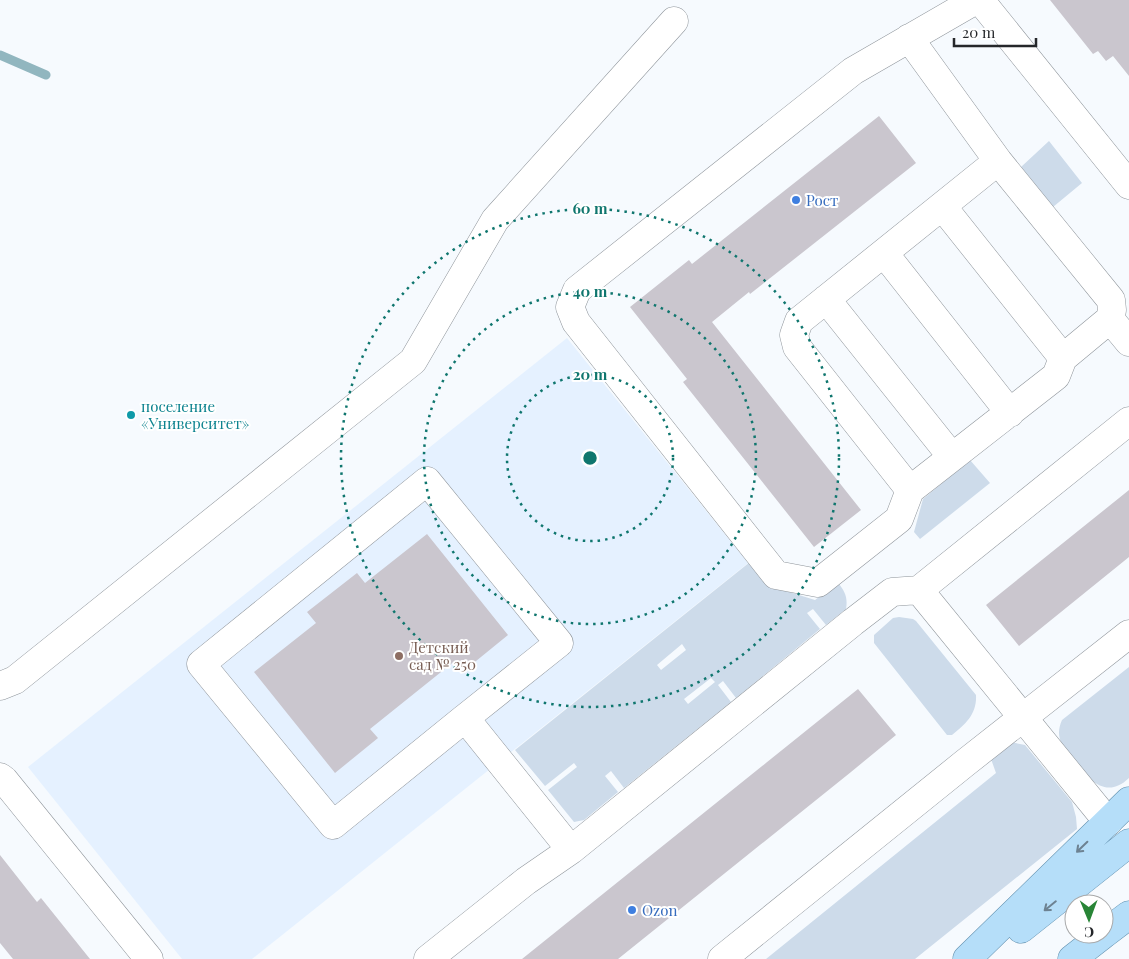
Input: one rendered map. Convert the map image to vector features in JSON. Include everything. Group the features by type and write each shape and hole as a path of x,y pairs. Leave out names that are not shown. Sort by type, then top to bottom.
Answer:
{"main road":[{"path":"967,959 1129,800"},
{"path":"984,959 1129,842"},
{"path":"1114,926 1129,915"},
{"path":"1072,959 1091,944"}],"lane":[{"path":"909,38 998,160 1111,300 1112,310 1110,319 1063,358 1056,376 910,490 899,519 818,583 776,574 576,322 570,306 577,290 853,71 909,38 976,0"},
{"path":"980,0 1129,185"},
{"path":"0,686 16,680 413,361 495,220 674,21"},
{"path":"910,490 798,347 794,334 799,322 998,160"},
{"path":"942,206 1063,358"},
{"path":"884,253 1010,413"},
{"path":"826,299 952,457"},
{"path":"1110,319 1129,342"},
{"path":"428,959 526,881 571,850 892,592 919,590 1129,421"},
{"path":"427,481 559,642 465,718 333,825 201,664 427,481"},
{"path":"919,590 1108,822"},
{"path":"722,959 965,763 1129,634"},
{"path":"465,718 571,850"},
{"path":"0,778 4,780 149,959"}],"shaded area":[{"path":"1049,141 1082,183 1053,207 1021,167"},
{"name":"Детский сад № 250","path":"567,338 748,563 252,959 182,959 28,767"},
{"path":"970,460 990,483 920,539 914,532 923,499"},
{"path":"750,562 770,586 815,600 838,583 844,592 847,601 846,609 826,625 813,609 807,613 820,629 736,698 723,681 718,685 731,702 624,788 611,771 605,776 618,792 584,820 574,822 548,790 577,767 574,763 545,786 515,750","holes":["682,644 686,650 661,670 657,665","711,678 715,682 688,704 684,699"]},
{"path":"899,617 916,621 976,695 975,708 970,718 952,735 947,735 874,643 874,635 893,618"},
{"path":"1129,667 1129,778 1119,785 1109,788 1091,780 1083,772 1062,745 1059,729 1062,720"},
{"path":"1010,742 1025,745 1072,802 1077,829 915,959 766,959 996,773 991,759"}],"building":[{"path":"1050,0 1129,0 1129,76 1113,56 1106,61 1098,51 1093,54"},
{"path":"879,116 916,163 712,322 861,510 814,547 683,382 687,379 630,307 689,260 692,264"},
{"path":"1129,490 1129,557 1019,646 986,605"},
{"path":"427,534 508,635 465,670 456,660 370,729 378,738 335,773 254,672 316,623 307,612 357,573 365,583"},
{"path":"858,689 896,735 851,772 618,959 522,959"},
{"path":"0,855 37,902 41,898 90,959 13,959 0,943"}],"waterway":[{"path":"0,55 46,75"}],"place":[{"name":"Рост","path":"796,200"},
{"name":"поселение «Университет»","path":"131,415"},
{"name":"Детский сад № 250","path":"399,656"},
{"name":"Ozon","path":"632,910"}]}
